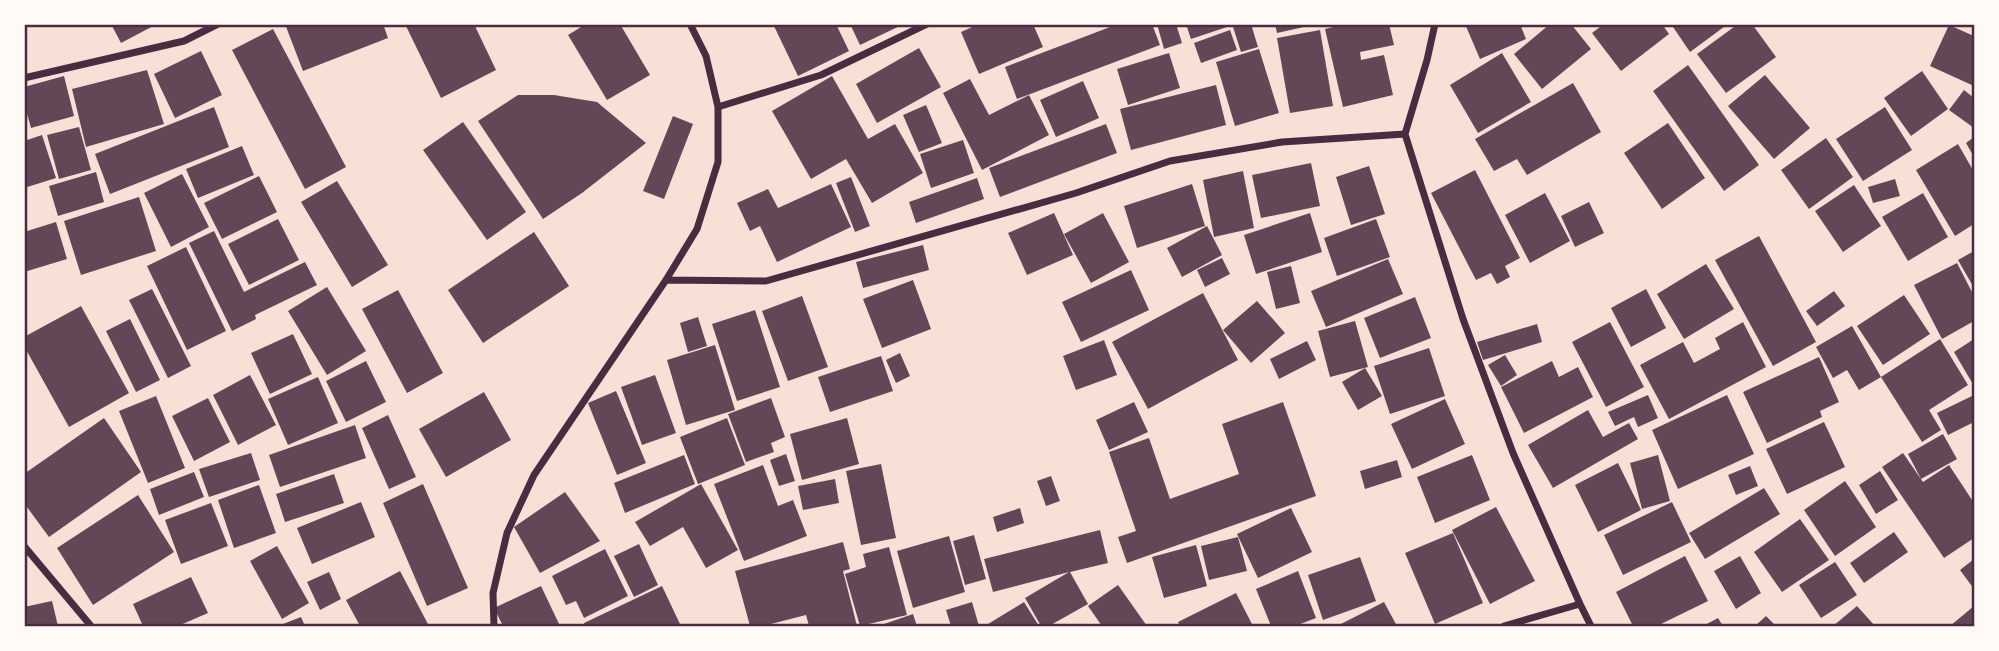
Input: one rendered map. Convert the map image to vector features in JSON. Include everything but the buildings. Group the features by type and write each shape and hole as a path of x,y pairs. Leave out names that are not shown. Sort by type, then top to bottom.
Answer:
{"street":[{"path":"24,78 184,41 218,24"},
{"path":"494,626 493,593 507,533 534,475 667,280 697,229 718,162 718,107 706,56 690,24"},
{"path":"718,107 821,75 927,24"},
{"path":"1435,24 1405,134 1463,319 1513,453 1591,626"},
{"path":"667,280 766,281 1076,193 1170,162 1282,142 1405,134"},
{"path":"24,546 91,626"},
{"path":"1504,626 1580,604"}]}
